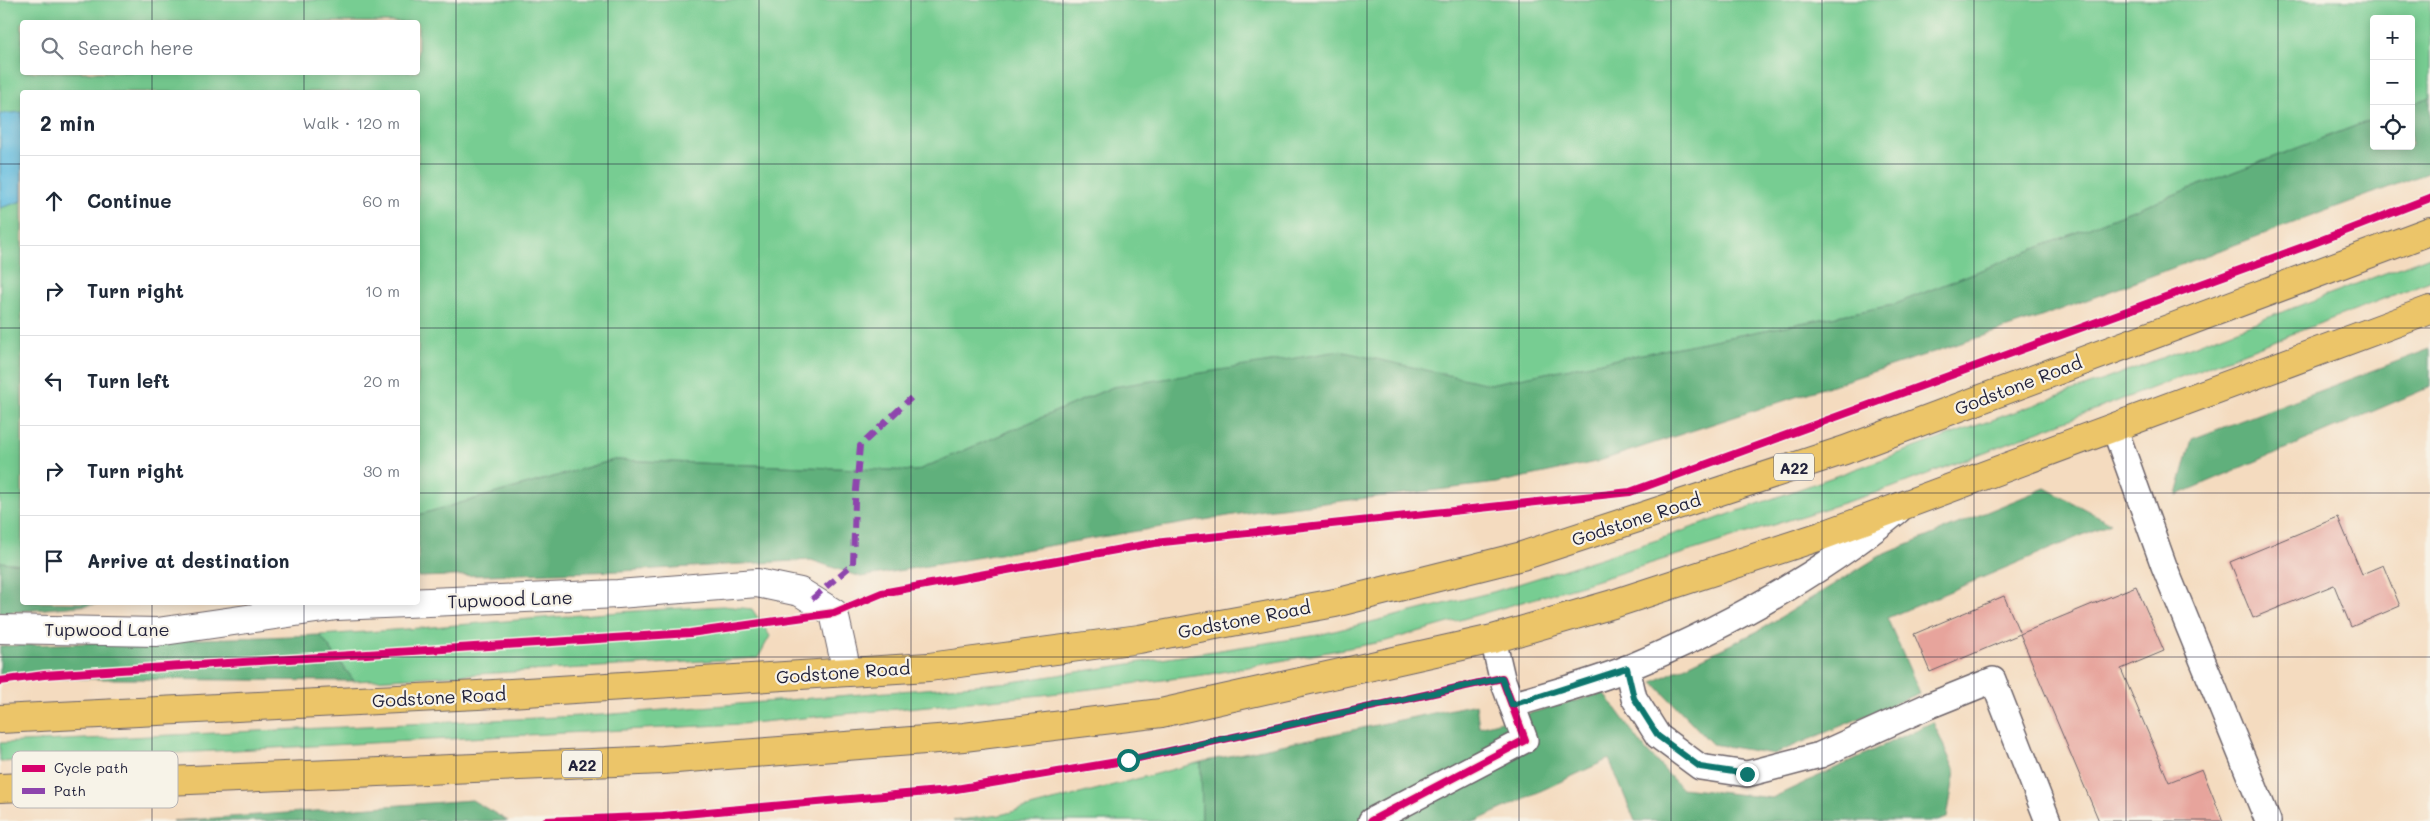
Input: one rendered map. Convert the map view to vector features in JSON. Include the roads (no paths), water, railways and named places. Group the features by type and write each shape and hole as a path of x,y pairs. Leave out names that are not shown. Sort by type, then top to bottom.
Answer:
{"highway":[{"name":"Godstone Road","path":"0,719 478,695 929,667 1139,639 1335,602 1522,556 1845,450 2430,231"},
{"name":"A22","path":"178,780 663,760 964,737 1161,713 1493,639 1613,604 1821,536 2430,310"}],"street":[{"name":"Tupwood Lane","path":"420,602 618,594 757,584 800,592 834,613 847,672"},
{"name":"Tupwood Lane","path":"0,629 157,632 337,606 360,605"}],"lane":[{"path":"2114,427 2164,566 2268,821"},
{"path":"1512,705 1627,668 1749,611 1857,544 1905,505"},
{"path":"1371,821 1525,740 1502,678 1493,639"},
{"path":"1627,668 1634,698 1658,736 1700,767 1747,774 1820,755 1926,707 1993,680 2048,821"}],"water":[{"path":"20,112 20,202 0,208 0,114"}]}
